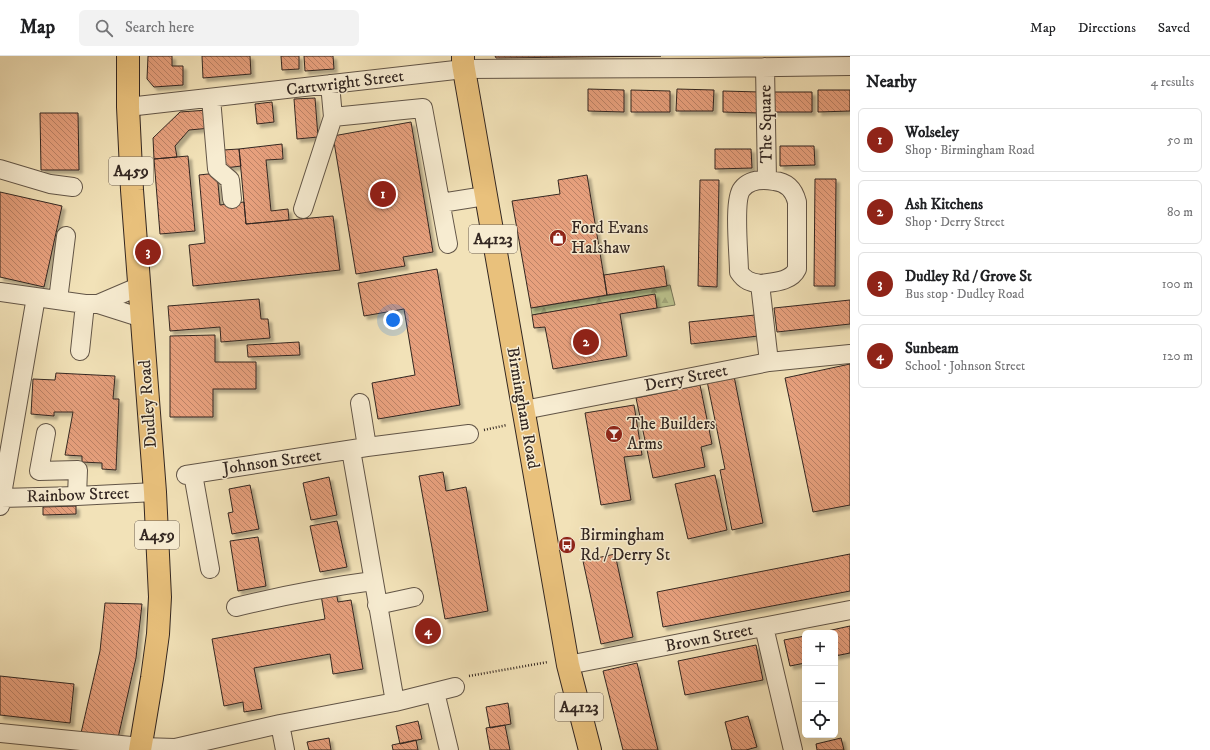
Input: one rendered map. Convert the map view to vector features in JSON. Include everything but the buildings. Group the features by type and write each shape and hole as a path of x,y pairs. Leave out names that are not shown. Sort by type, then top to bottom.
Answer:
{"main road":[{"name":"Dudley Road","path":"128,56 128,107 132,190 140,286 160,597 158,634 140,749"},
{"name":"Birmingham Road","path":"461,61 524,410 560,663 590,750"}],"street":[{"name":"Cartwright Street","path":"128,107 330,84 461,61 766,67 850,66"},
{"name":"The Square","path":"766,67 767,180"},
{"path":"303,209 333,117 330,84"},
{"path":"211,98 217,169 230,180 232,199"},
{"path":"333,117 424,108 448,244"},
{"path":"0,169 50,184 73,187"},
{"name":"The Square","path":"753,181 778,181 786,184 795,195 797,202 797,268 795,274 786,279 760,284 749,282 742,277 739,272 737,206 739,194 746,185 753,181"},
{"path":"441,203 485,196"},
{"path":"58,300 66,236"},
{"path":"760,284 769,362"},
{"path":"92,304 140,286"},
{"path":"0,292 92,304 142,318"},
{"path":"1,502 36,297"},
{"path":"80,351 92,304"},
{"name":"Derry Street","path":"524,410 769,362 850,354"},
{"path":"360,403 359,449 373,581 395,702"},
{"path":"46,433 39,471 78,470 77,496"},
{"name":"Johnson Street","path":"210,569 199,510 189,475 468,434"},
{"name":"Rainbow Street","path":"1,502 154,492"},
{"path":"236,607 373,581"},
{"path":"377,605 414,597"},
{"name":"Brown Street","path":"560,663 764,627 850,610"},
{"path":"764,627 794,750"},
{"path":"0,733 140,749 175,748 280,724 395,702 434,692 459,682"},
{"path":"434,692 449,750"},
{"path":"280,724 285,750"}],"path":[{"path":"468,434 507,424"},
{"path":"459,682 560,663"}],"green space":[{"path":"670,285 675,305 657,308 655,295 532,315 531,308"}],"place":[{"name":"Wolseley","path":"383,194"},
{"name":"Ford Evans Halshaw","path":"558,238"},
{"name":"Dudley Rd / Grove St","path":"148,252"},
{"name":"Ash Kitchens","path":"586,342"},
{"name":"The Builders Arms","path":"614,434"},
{"name":"Birmingham Rd / Derry St","path":"567,545"},
{"name":"Sunbeam","path":"428,631"}]}
